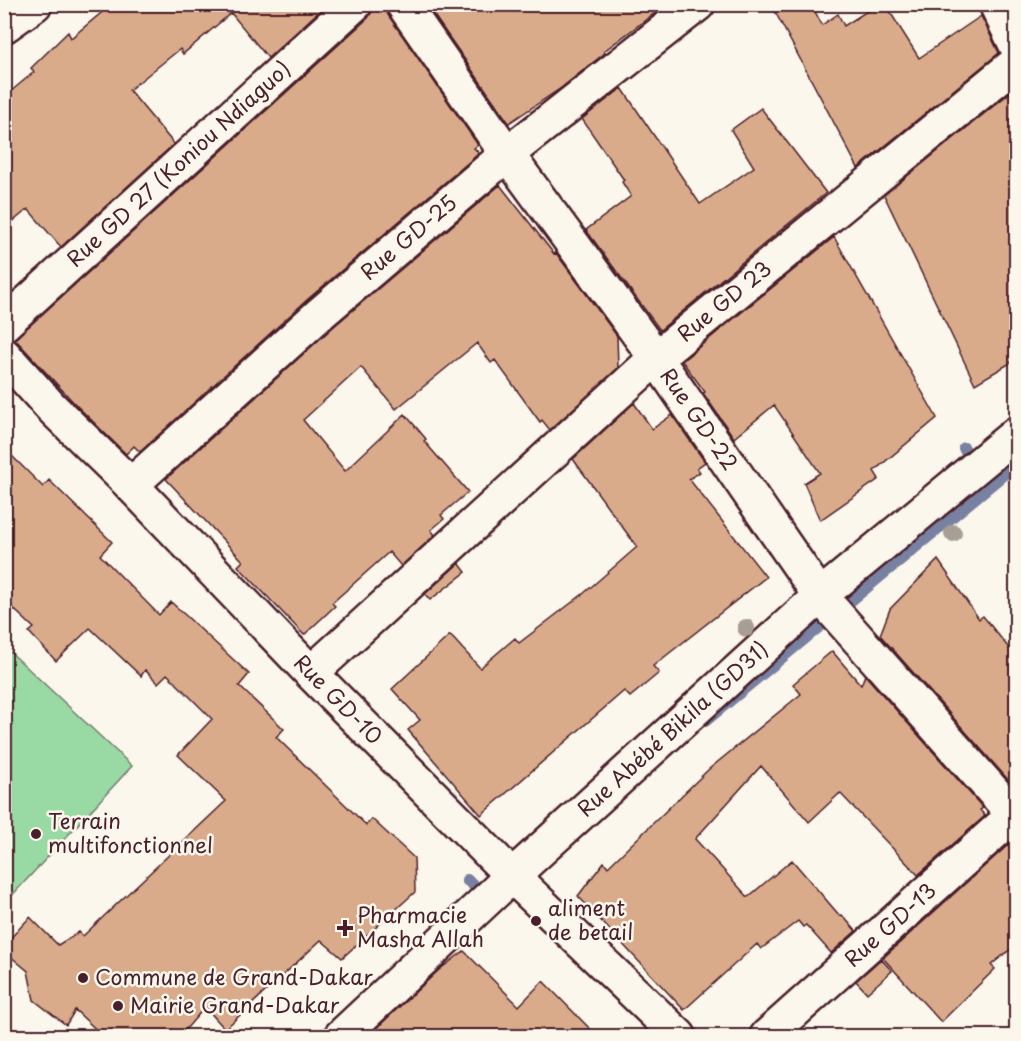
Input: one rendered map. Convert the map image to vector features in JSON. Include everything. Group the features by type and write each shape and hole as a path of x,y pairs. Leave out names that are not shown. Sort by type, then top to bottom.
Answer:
{"street":[{"path":"4,26 35,4"},
{"name":"Rue GD 27 (Koniou Ndiaguo)","path":"4,324 355,4"},
{"name":"Rue GD-22","path":"403,4 507,154 656,358 820,596 1016,815"},
{"name":"Rue GD-25","path":"131,485 321,313 507,154 698,4"},
{"path":"996,4 1017,45"},
{"name":"Rue GD 23","path":"311,673 656,358 1017,63"},
{"name":"Rue GD-10","path":"4,355 51,407 131,485 311,673 512,876 679,1036"},
{"name":"Rue Abébé Bikila (GD31)","path":"341,1036 512,876 820,596 1017,435"},
{"name":"Rue GD-13","path":"767,1036 1016,815"}],"green space":[{"name":"Terrain multifonctionnel","path":"4,646 132,766 5,903 4,903"}],"building":[{"path":"112,4 327,4 268,58 231,13 183,54 180,49 129,90 174,144 61,247 28,209 4,229 4,97 34,72 31,68 68,32 71,38"},
{"path":"373,4 384,4 388,15 478,145 474,148 478,152 477,155 308,299 140,452 134,446 126,454 78,407 15,339 368,18 373,10"},
{"path":"426,4 667,4 604,51 605,53 561,88 509,123"},
{"path":"771,4 811,4 822,25 838,14 844,26 878,4 885,4 919,58 981,16 999,53 858,168"},
{"path":"1017,87 1017,359 975,384 884,195"},
{"path":"622,88 700,204 754,167 731,130 761,108 826,193 660,330 586,230 631,196 622,182 624,180 582,119"},
{"path":"500,185 554,254 556,253 617,336 618,368 550,430 542,420 540,422 495,360 491,363 477,343 396,409 361,367 303,420 345,471 405,414 426,439 424,441 468,492 441,515 444,519 431,530 435,535 401,566 389,552 332,603 335,606 304,635 238,566 243,561 166,479 333,327"},
{"path":"834,237 937,418 874,471 879,479 820,520 804,483 820,473 774,405 734,438 682,361"},
{"path":"634,403 652,429 672,415 705,462 697,468 700,472 689,479 766,577 653,666 659,673 630,697 624,691 481,815 408,730 420,720 392,689 450,635 480,668 515,638 519,643 583,594 637,547 573,459"},
{"path":"4,448 43,487 49,480 112,542 100,555 159,615 171,602 249,674 239,686 284,729 276,737 366,825 372,819 414,858 415,892 342,958 321,940 225,1029 205,1007 180,1036 103,1036 75,1010 66,1025 34,1000 28,971 4,951 4,945 30,917 58,945 79,932 83,936 226,801 178,755 212,719 167,674 158,683 145,670 141,676 90,628 56,661 29,632 34,628 4,600"},
{"path":"938,560 979,619 983,616 1017,658 1017,779 1011,783 880,635 890,609"},
{"path":"459,563 466,572 430,600 425,594"},
{"path":"832,651 861,685 865,675 983,808 980,810 985,816 918,875 840,793 809,822 761,766 695,839 748,897 792,860 840,916 842,915 856,931 831,953 806,925 803,927 798,921 761,949 757,944 684,1010 578,896 604,862 608,867 709,769 801,694 793,684"},
{"path":"1009,844 1017,853 1017,944 991,965 995,969 941,1022 883,958"},
{"path":"464,951 519,1006 543,981 597,1036 368,1036 439,970"},
{"path":"881,959 892,971 867,993 856,981"}],"waterway":[{"path":"964,448 966,452"},
{"path":"705,721 1016,464"},
{"path":"467,880 489,897"}],"place":[{"name":"Terrain multifonctionnel","path":"36,834"},
{"name":"aliment de betail","path":"536,921"},
{"name":"Pharmacie Masha Allah","path":"345,928"},
{"name":"Commune de Grand-Dakar","path":"83,978"},
{"name":"Mairie Grand-Dakar","path":"118,1006"}]}
